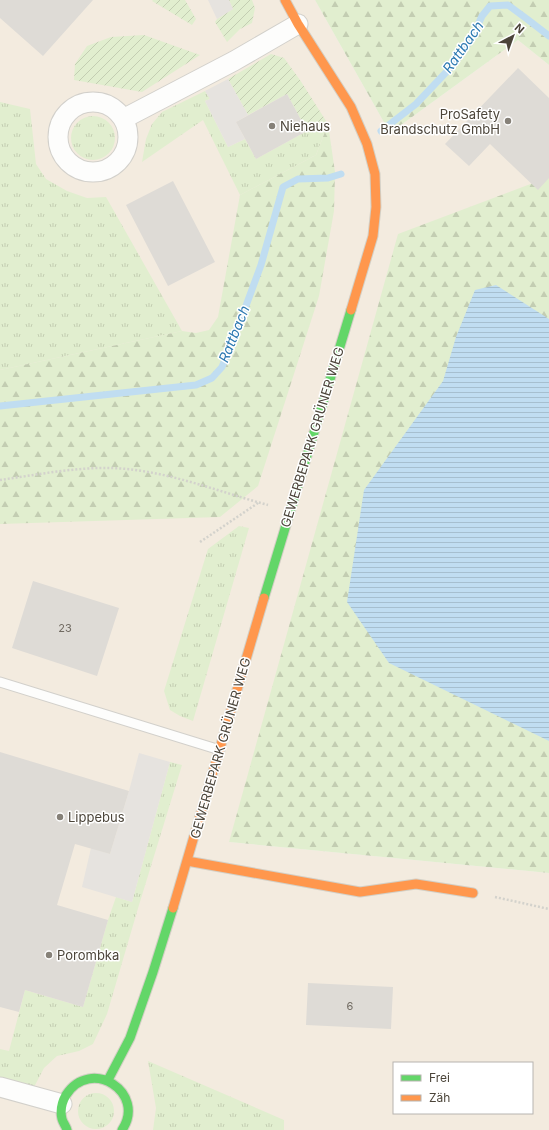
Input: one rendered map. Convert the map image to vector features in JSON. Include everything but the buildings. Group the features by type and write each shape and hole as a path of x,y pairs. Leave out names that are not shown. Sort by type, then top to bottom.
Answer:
{"street":[{"name":"GEWERBEPARK GRÜNER WEG","path":"108,1080 130,1038 155,965 373,236 376,207 375,174 367,144 351,107 298,24 285,0"},
{"path":"123,119 234,61 298,24"},
{"path":"187,861 360,892 416,884 473,893"},
{"path":"67,1130 62,1118 62,1104 68,1090 79,1081 94,1078 108,1080 121,1089 128,1104 128,1119 122,1130"},
{"path":"0,1087 62,1104"}],"lane":[{"path":"0,682 220,750"}],"path":[{"path":"0,480 55,472 111,468 139,470 164,475 290,511"},
{"path":"200,542 258,503"},
{"path":"473,893 549,909"}],"shaded area":[{"path":"0,0 315,0 390,133 518,40 549,65 549,177 229,842 549,873 549,1130 0,1130"},
{"path":"208,0 229,0 233,9 217,19"},
{"path":"228,79 248,115 236,122 245,139 228,147 205,101 210,99 205,91"},
{"path":"139,753 170,762 132,902 82,887 91,848 110,854"}],"green space":[{"path":"185,0 196,19 192,25 152,1"},
{"path":"229,0 252,0 255,8 252,23 240,29 227,42 215,22 217,19 233,9"},
{"path":"315,0 549,0 549,65 518,40 390,133"},
{"path":"144,35 200,55 142,92 74,80 75,64 87,46 111,37"},
{"path":"271,54 284,58 328,124 307,131 287,94 248,115 228,79"},
{"path":"205,91 210,99 205,101 228,147 245,139 256,159 307,131 328,124 316,155 240,195 203,120 142,162 146,139 152,124 162,112"},
{"path":"0,102 30,109 36,164 46,179 67,191 87,198 106,197 182,331 0,370"},
{"path":"89,116 97,116 102,117 109,122 114,129 114,147 109,154 102,159 89,160 81,157 74,150 71,142 71,134 74,126 81,119"},
{"path":"328,124 335,172 334,211 319,296 258,486 220,517 0,524 0,370 182,331 196,333 209,330 218,317 240,195 316,155"},
{"path":"549,177 549,873 229,842 398,234"},
{"path":"239,526 249,528 193,721 170,710 164,691 208,549"},
{"path":"170,762 182,765 107,1014 93,1044 79,1051 57,1056 44,1068 33,1089 0,1078 0,1049 9,1051 25,990 83,1007 116,897 132,902"},
{"path":"148,1061 284,1120 284,1130 153,1130 156,1108"},
{"path":"96,1093 106,1096 111,1101 114,1111 111,1121 106,1126 96,1129 86,1126 81,1121 78,1111 81,1101 86,1096"}],"water":[{"path":"496,285 549,319 549,741 389,663 347,602 364,490 443,381 456,337 475,290"}],"waterway":[{"name":"Rattbach","path":"381,131 416,104 453,65 472,38 482,16 490,6 508,5 549,36"},
{"name":"Rattbach","path":"0,406 196,385 212,378 222,367 240,322 261,265 283,187 298,179 328,178 341,174"}],"traffic: fast":[{"path":"264,598 351,310"},
{"path":"108,1080 130,1038 173,908"},
{"path":"67,1130 61,1116 66,1095 77,1084 89,1079 101,1079 113,1084 122,1092 127,1103 128,1116 122,1130"}],"traffic: slow":[{"path":"285,0 298,24 351,107 367,144 375,174 376,207 373,236 351,310"},
{"path":"173,908 264,598"},
{"path":"187,861 360,892 416,884 473,893"}],"place":[{"name":"ProSafety Brandschutz GmbH","path":"508,121"},
{"name":"Niehaus","path":"272,126"},
{"name":"Lippebus","path":"60,817"},
{"name":"Porombka","path":"49,955"}]}
